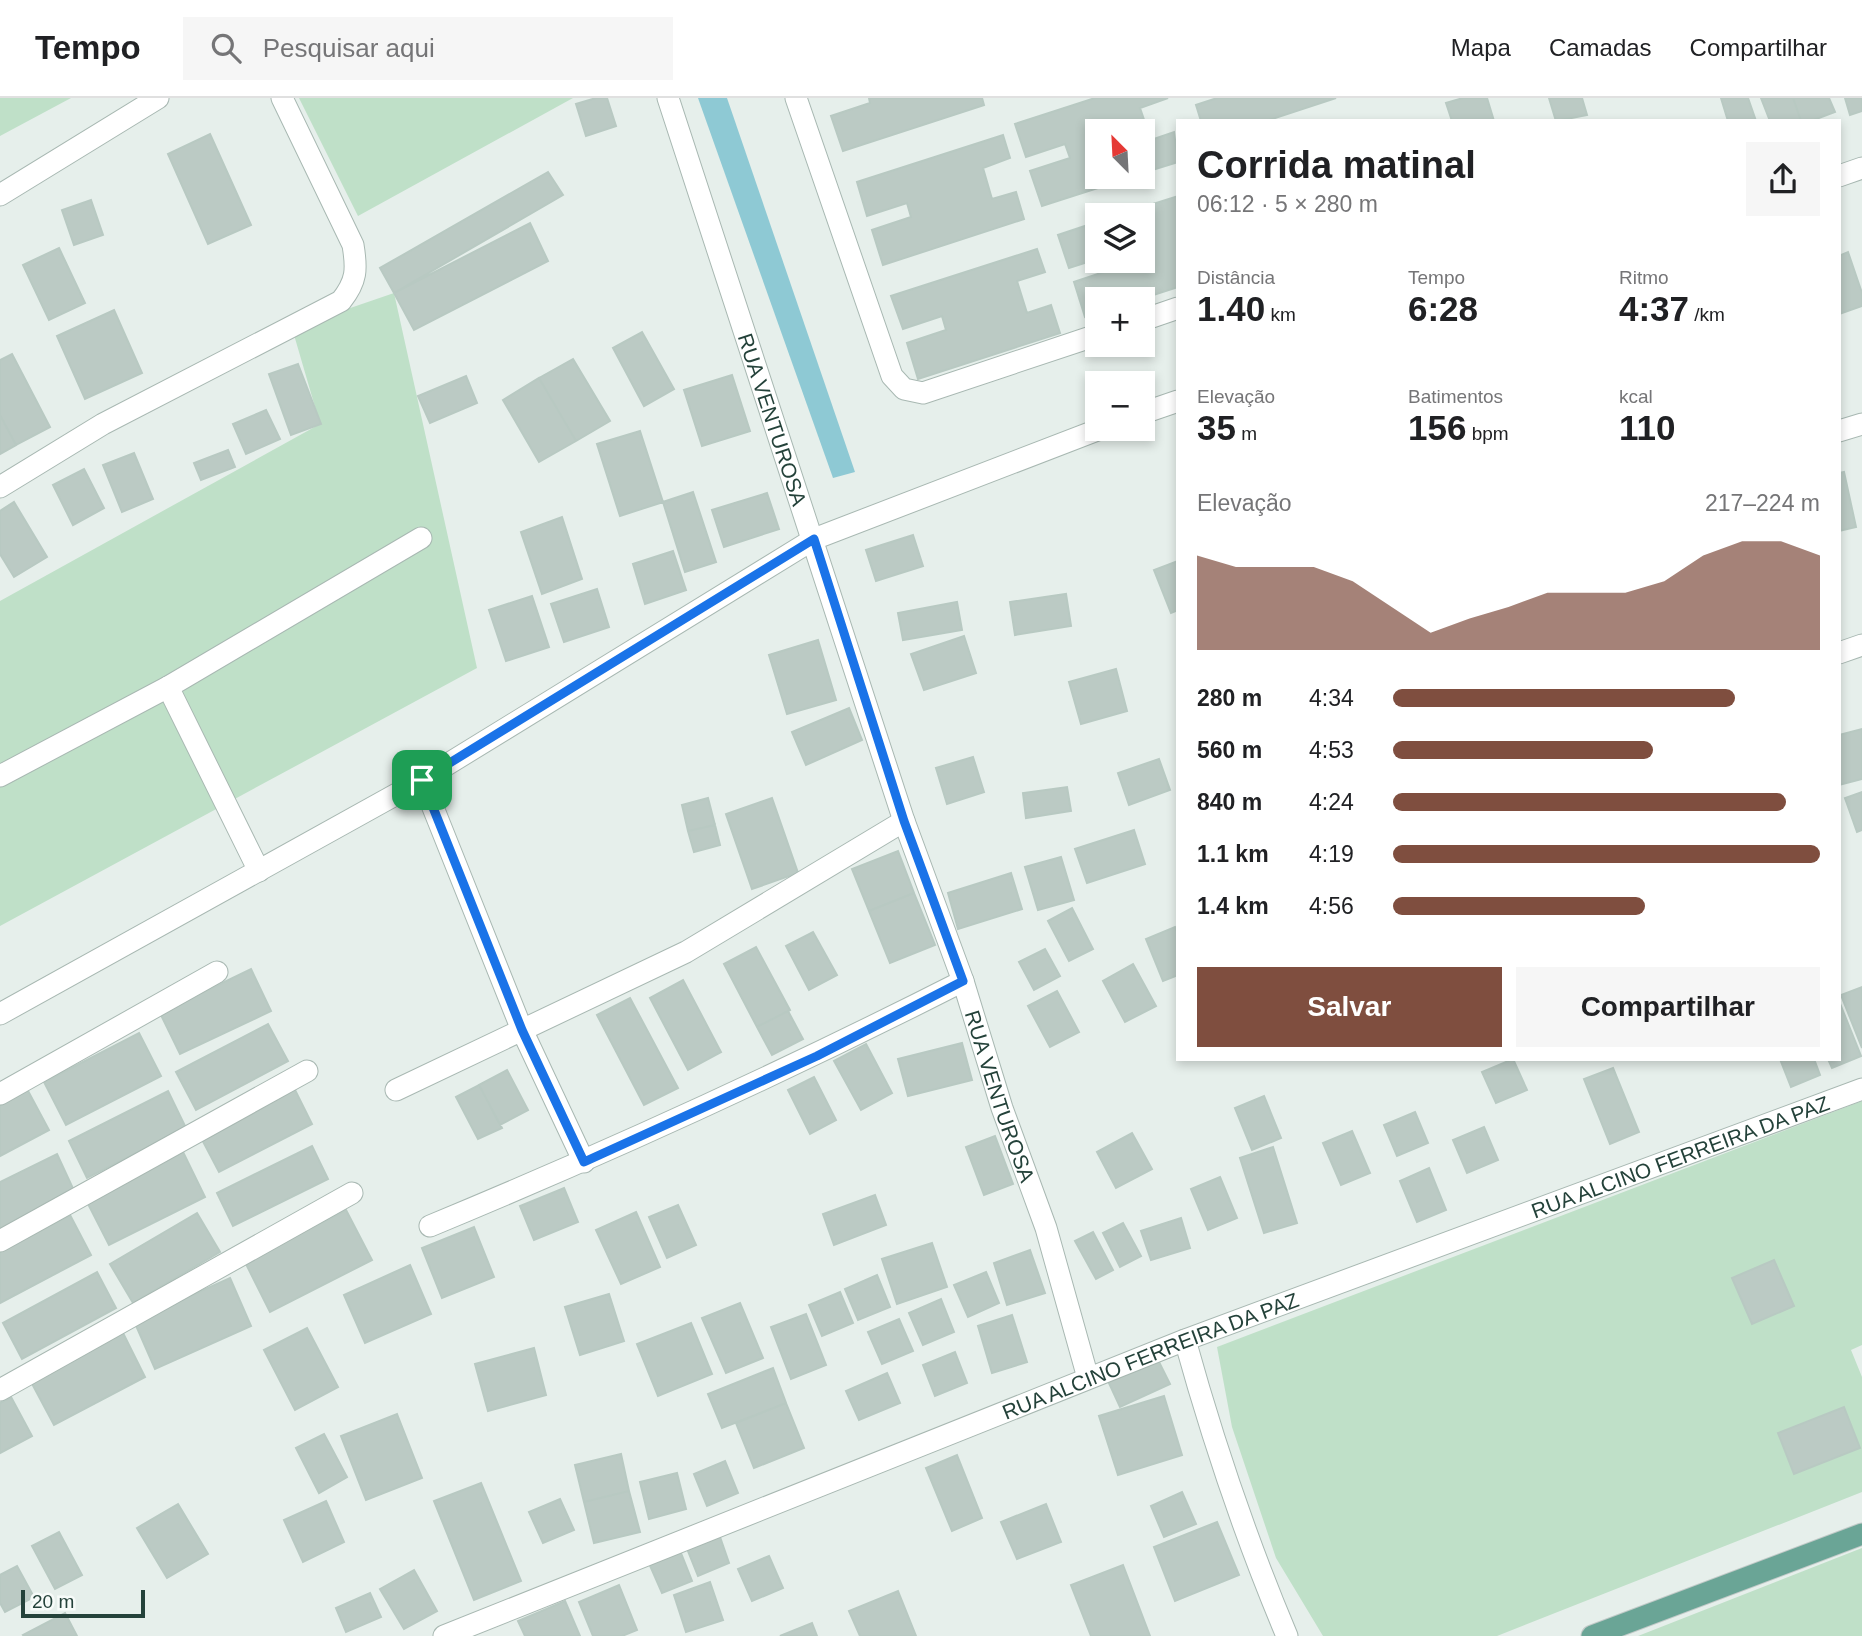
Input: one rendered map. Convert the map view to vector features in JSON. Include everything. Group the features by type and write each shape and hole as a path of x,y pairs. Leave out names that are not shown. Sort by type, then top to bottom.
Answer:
{"main road":[{"path":"1592,1636 1862,1534"}],"street":[{"path":"0,195 158,98"},
{"path":"0,487 103,424 341,301 354,285 357,270 353,245 282,98"},
{"name":"RUA VENTUROSA","path":"668,98 904,821 963,981 1002,1108 1046,1228 1088,1378"},
{"path":"796,98 892,376 904,389 923,393 1085,339"},
{"path":"1841,175 1862,168"},
{"path":"1155,316 1176,310"},
{"path":"1155,409 1176,402"},
{"path":"1841,430 1862,424"},
{"path":"0,1014 422,780 814,539 1085,435"},
{"path":"0,776 168,687 421,538"},
{"path":"1841,652 1862,645"},
{"path":"168,687 259,870"},
{"path":"422,780 522,1030 584,1162"},
{"path":"397,1090 686,953 904,821"},
{"path":"0,1094 218,972"},
{"path":"430,1226 584,1162 817,1056 963,981"},
{"path":"0,1241 307,1071"},
{"name":"RUA ALCINO FERREIRA DA PAZ","path":"444,1636 1185,1340 1862,1089"},
{"path":"0,1390 352,1193"},
{"path":"1185,1340 1213,1441 1251,1552 1287,1636"}],"green space":[{"path":"0,98 71,98 0,136"},
{"path":"299,98 573,98 358,216"},
{"path":"394,293 477,668 0,926 0,601 320,424 292,328"},
{"path":"1862,1101 1862,1345 1851,1350 1862,1377 1862,1492 1497,1636 1323,1636 1276,1558 1232,1427 1217,1347"},
{"path":"1862,1548 1862,1636 1638,1636"}],"water":[{"path":"698,98 727,98 855,472 833,478"}],"building":[{"path":"607,98 616,126 586,136 576,104"},
{"path":"869,98 982,98 984,105 843,151 831,116 870,103"},
{"path":"1095,98 1168,98 1140,108 1144,119 1085,119 1085,189 1095,189 1042,206 1030,171 1070,158 1065,144 1026,157 1015,124"},
{"path":"1217,98 1336,98 1272,119 1200,119 1196,105"},
{"path":"1463,98 1487,98 1493,119 1451,119 1446,103"},
{"path":"1549,98 1582,98 1587,115 1555,119"},
{"path":"1721,98 1748,98 1755,119 1727,119"},
{"path":"1761,98 1793,98 1800,119 1769,119"},
{"path":"1793,98 1829,98 1835,112 1816,119 1800,119"},
{"path":"1845,98 1862,98 1862,111 1850,115"},
{"path":"1174,132 1176,163 1155,169 1155,139"},
{"path":"210,134 251,225 208,244 168,154"},
{"path":"1003,135 1010,158 983,168 992,199 1016,192 1024,219 883,265 872,230 911,217 907,203 867,216 857,182"},
{"path":"548,172 563,195 394,293 380,268"},
{"path":"1176,197 1176,288 1155,294 1155,287 1085,287 1085,317 1074,282 1101,273 1155,273 1155,203"},
{"path":"91,200 103,235 74,245 62,210"},
{"path":"530,223 548,261 414,330 394,293"},
{"path":"1085,226 1085,263 1069,268 1058,235"},
{"path":"59,248 85,303 49,320 23,265"},
{"path":"1037,249 1045,272 1017,281 1027,313 1051,305 1060,333 918,379 907,343 946,330 942,316 903,329 891,296"},
{"path":"1848,252 1862,293 1862,306 1841,313 1841,255"},
{"path":"114,310 142,373 85,399 57,336"},
{"path":"642,332 674,389 644,406 613,348"},
{"path":"12,354 50,427 16,445 0,415 0,360"},
{"path":"573,359 610,421 576,441 539,378"},
{"path":"298,364 321,424 291,435 269,374"},
{"path":"732,375 750,431 702,446 684,390"},
{"path":"466,376 477,403 430,423 418,396"},
{"path":"539,378 576,441 539,462 503,400"},
{"path":"266,410 280,439 246,454 233,424"},
{"path":"0,415 16,445 0,454"},
{"path":"640,431 663,502 620,516 597,444"},
{"path":"228,450 235,467 201,480 194,463"},
{"path":"134,453 153,499 122,512 103,465"},
{"path":"84,469 104,508 73,525 53,485"},
{"path":"1844,472 1856,527 1841,531 1841,473"},
{"path":"693,492 716,562 685,572 663,502"},
{"path":"767,493 779,529 724,547 712,510"},
{"path":"14,502 47,557 14,577 0,554 0,511"},
{"path":"562,517 582,579 542,594 521,532"},
{"path":"913,535 923,566 876,581 866,550"},
{"path":"673,551 686,590 645,604 633,564"},
{"path":"1176,562 1176,611 1171,613 1154,570"},
{"path":"597,589 609,627 564,642 551,604"},
{"path":"1066,594 1071,626 1015,635 1010,602"},
{"path":"532,596 549,647 506,661 489,610"},
{"path":"957,602 962,630 903,640 898,613"},
{"path":"964,636 976,673 924,690 911,654"},
{"path":"818,640 836,700 787,714 769,655"},
{"path":"1116,669 1127,711 1081,724 1069,682"},
{"path":"849,708 862,740 806,765 792,732"},
{"path":"1862,729 1862,779 1841,784 1841,734"},
{"path":"973,757 984,792 947,804 936,768"},
{"path":"1159,759 1170,790 1129,805 1118,773"},
{"path":"1067,787 1071,811 1026,818 1023,793"},
{"path":"1862,792 1862,830 1857,832 1845,798"},
{"path":"708,798 715,825 688,831 682,805"},
{"path":"772,798 798,873 752,889 726,814"},
{"path":"715,825 720,845 694,852 688,831"},
{"path":"1134,830 1145,864 1087,883 1075,849"},
{"path":"898,851 914,893 869,911 852,869"},
{"path":"1061,857 1074,900 1038,910 1025,867"},
{"path":"1011,873 1022,909 958,929 948,893"},
{"path":"914,893 935,945 890,963 869,911"},
{"path":"1072,908 1093,949 1069,961 1048,921"},
{"path":"1175,927 1176,976 1163,981 1146,939"},
{"path":"813,932 837,975 809,990 786,946"},
{"path":"756,947 790,1010 757,1027 724,964"},
{"path":"1045,949 1060,976 1034,990 1019,962"},
{"path":"1133,964 1156,1006 1125,1022 1103,981"},
{"path":"251,969 271,1011 180,1054 160,1013"},
{"path":"683,980 721,1052 688,1070 650,998"},
{"path":"1862,987 1862,1048 1841,995"},
{"path":"1057,991 1079,1032 1050,1047 1028,1006"},
{"path":"630,998 678,1088 644,1105 597,1015"},
{"path":"1841,1006 1861,1056 1832,1068 1829,1061 1841,1061"},
{"path":"788,1011 803,1039 772,1055 757,1027"},
{"path":"268,1024 288,1061 196,1110 176,1072"},
{"path":"139,1033 161,1076 66,1125 44,1082"},
{"path":"962,1043 972,1080 908,1096 898,1059"},
{"path":"866,1044 892,1093 861,1110 834,1061"},
{"path":"1514,1061 1527,1090 1496,1103 1482,1072"},
{"path":"1781,1061 1815,1061 1820,1075 1791,1087"},
{"path":"1613,1068 1639,1132 1610,1144 1584,1079"},
{"path":"507,1070 528,1110 500,1125 479,1085"},
{"path":"814,1077 836,1120 810,1134 788,1090"},
{"path":"292,1084 312,1124 219,1172 198,1132"},
{"path":"479,1085 502,1128 478,1139 456,1097"},
{"path":"27,1089 49,1130 0,1156 0,1103"},
{"path":"168,1091 186,1128 87,1178 69,1141"},
{"path":"1264,1096 1281,1138 1252,1150 1235,1108"},
{"path":"1415,1112 1428,1143 1397,1156 1384,1125"},
{"path":"1484,1127 1498,1160 1467,1173 1453,1140"},
{"path":"1352,1131 1370,1173 1341,1185 1323,1143"},
{"path":"1132,1133 1152,1169 1116,1188 1097,1152"},
{"path":"995,1136 1013,1184 984,1195 966,1147"},
{"path":"312,1146 328,1179 233,1226 217,1193"},
{"path":"1273,1147 1297,1223 1264,1233 1240,1158"},
{"path":"183,1152 205,1197 109,1245 86,1200"},
{"path":"57,1154 76,1195 0,1232 0,1182"},
{"path":"1429,1168 1446,1210 1417,1222 1400,1181"},
{"path":"1220,1177 1237,1218 1208,1230 1191,1189"},
{"path":"564,1188 578,1222 534,1240 520,1206"},
{"path":"875,1195 886,1225 834,1245 823,1214"},
{"path":"678,1205 696,1245 667,1258 649,1217"},
{"path":"346,1210 372,1260 270,1312 245,1262"},
{"path":"636,1212 660,1267 621,1284 596,1230"},
{"path":"197,1213 220,1252 133,1303 110,1264"},
{"path":"70,1215 91,1255 0,1303 0,1252"},
{"path":"1181,1218 1190,1248 1151,1260 1141,1231"},
{"path":"1123,1223 1141,1256 1120,1267 1103,1233"},
{"path":"474,1227 494,1277 442,1298 422,1248"},
{"path":"1093,1232 1113,1270 1096,1279 1075,1241"},
{"path":"932,1243 947,1287 897,1304 882,1259"},
{"path":"1030,1250 1045,1293 1007,1305 994,1263"},
{"path":"1774,1260 1794,1306 1752,1324 1732,1278"},
{"path":"410,1265 431,1314 365,1343 344,1295"},
{"path":"97,1272 116,1308 22,1359 3,1323"},
{"path":"986,1272 999,1303 968,1317 954,1285"},
{"path":"877,1275 890,1307 858,1320 845,1289"},
{"path":"230,1278 251,1326 155,1369 134,1321"},
{"path":"840,1292 853,1323 822,1336 809,1305"},
{"path":"609,1294 624,1341 580,1355 565,1307"},
{"path":"941,1299 954,1332 923,1345 909,1313"},
{"path":"740,1303 763,1358 726,1373 702,1318"},
{"path":"806,1314 826,1365 791,1379 771,1327"},
{"path":"1012,1315 1027,1362 992,1373 978,1326"},
{"path":"899,1319 913,1351 882,1364 868,1332"},
{"path":"691,1323 712,1374 658,1396 637,1344"},
{"path":"307,1328 338,1387 295,1410 264,1350"},
{"path":"122,1331 145,1377 54,1425 30,1380"},
{"path":"534,1348 546,1395 488,1411 475,1364"},
{"path":"955,1352 967,1383 935,1396 923,1365"},
{"path":"1157,1358 1170,1384 1120,1407 1108,1381"},
{"path":"773,1368 786,1403 722,1428 708,1394"},
{"path":"887,1373 900,1403 859,1420 846,1391"},
{"path":"1164,1396 1182,1455 1118,1475 1099,1416"},
{"path":"11,1397 32,1436 0,1453 0,1403"},
{"path":"786,1403 804,1448 754,1468 736,1423"},
{"path":"1844,1407 1860,1448 1794,1474 1778,1433"},
{"path":"397,1414 422,1478 366,1500 341,1436"},
{"path":"324,1434 347,1477 319,1493 296,1448"},
{"path":"621,1454 629,1491 584,1502 575,1465"},
{"path":"957,1455 982,1518 952,1531 926,1468"},
{"path":"725,1461 738,1493 707,1506 694,1474"},
{"path":"677,1473 686,1509 649,1519 640,1482"},
{"path":"481,1483 521,1581 474,1600 434,1501"},
{"path":"629,1491 640,1532 594,1543 584,1502"},
{"path":"1182,1492 1196,1524 1164,1537 1151,1506"},
{"path":"560,1499 574,1530 543,1543 529,1512"},
{"path":"326,1501 344,1542 303,1562 284,1520"},
{"path":"178,1504 208,1554 167,1578 137,1528"},
{"path":"1046,1504 1061,1542 1017,1559 1001,1522"},
{"path":"1217,1522 1239,1575 1175,1601 1154,1547"},
{"path":"59,1532 82,1575 55,1589 32,1546"},
{"path":"719,1534 729,1563 698,1576 686,1546"},
{"path":"679,1548 692,1581 662,1593 648,1561"},
{"path":"769,1556 783,1588 752,1601 738,1569"},
{"path":"1123,1565 1150,1636 1091,1636 1071,1585"},
{"path":"17,1566 34,1597 5,1612 0,1603 0,1575"},
{"path":"414,1570 437,1611 404,1629 380,1589"},
{"path":"710,1582 723,1620 686,1632 674,1595"},
{"path":"619,1585 637,1630 622,1636 593,1636 579,1602"},
{"path":"898,1591 916,1636 860,1636 849,1611"},
{"path":"370,1593 381,1617 346,1632 336,1608"},
{"path":"565,1601 580,1636 525,1636 518,1621"},
{"path":"65,1613 77,1636 23,1635"},
{"path":"812,1623 817,1636 780,1636"}],"route":[{"path":"814,539 904,821 963,981 817,1056 584,1162 522,1030 422,780 814,539"}]}
